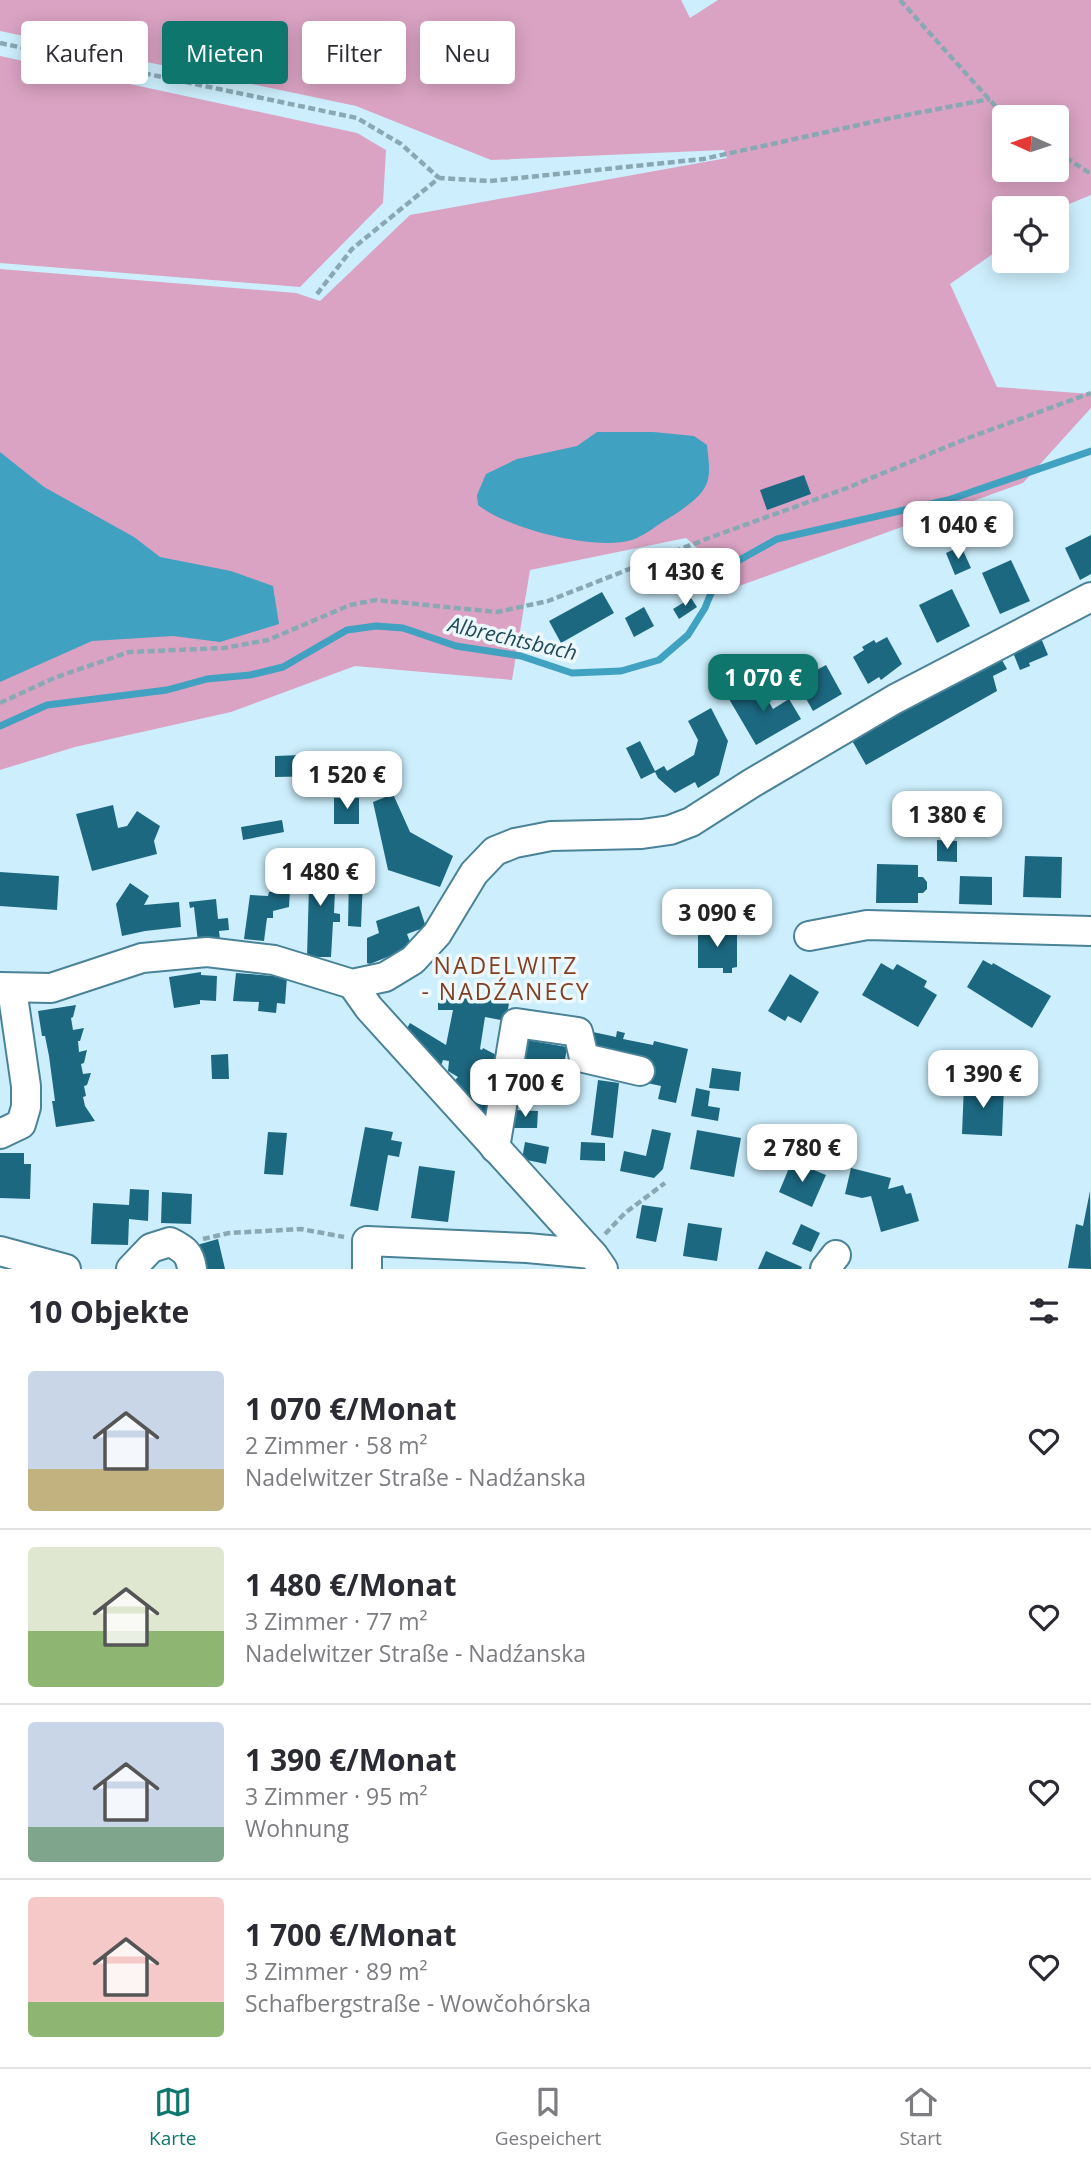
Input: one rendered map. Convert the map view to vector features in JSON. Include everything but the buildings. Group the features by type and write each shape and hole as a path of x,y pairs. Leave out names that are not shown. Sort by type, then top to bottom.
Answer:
{"street":[{"path":"0,1134 21,1124 26,1107 26,1086 6,988 51,988 142,958 207,951 274,960 352,984 385,976 413,960 437,934 474,873 495,851 515,843 551,836 642,834 670,830 691,822 895,699 1091,597"},
{"path":"809,936 867,925 1091,931"},
{"path":"352,984 369,1008 593,1256"},
{"path":"495,1148 516,1023 578,1032 584,1059 640,1071"},
{"path":"131,1269 151,1248 170,1242 188,1259"},
{"path":"367,1255 527,1248 593,1256"},
{"path":"0,1251 66,1269"}],"path":[{"path":"900,0 995,105"},
{"path":"0,43 357,118 401,144 439,178 490,181 703,159 990,99"},
{"path":"1069,160 1091,174"},
{"path":"317,293 352,249 439,178"},
{"path":"0,703 54,678 129,652 224,648 268,640 350,605 376,600 497,612 548,601 1091,393"},
{"path":"593,1256 603,1236 625,1213 665,1183"},
{"path":"188,1259 197,1240 229,1233 301,1229 367,1255"}],"shaded area":[{"path":"0,0 681,0 690,18 718,0 1091,0 1091,195 1069,204 1069,196 992,196 992,254 950,284 997,387 1091,394 1091,408 1023,483 739,586 686,538 530,570 512,680 355,666 231,712 75,747 0,770 0,269 296,293 320,301 410,215 727,158 724,150 491,160 356,106 252,84 288,84 288,21 162,21 162,65 148,62 148,21 21,21 21,35 0,31"},
{"path":"0,56 21,61 21,84 130,84 357,133 386,150 383,203 300,287 0,263"}],"water":[{"path":"597,432 653,432 694,436 707,445 707,483 699,496 646,533 632,540 616,543 575,540 530,530 478,505 477,495 486,474 517,459 577,446"},
{"path":"0,452 44,487 134,537 160,557 231,571 273,586 279,624 220,642 173,636 92,641 0,682"}],"waterway":[{"name":"Albrechtsbach","path":"0,726 47,705 167,690 207,679 250,675 283,667 347,630 376,626 403,628 456,646 521,656 572,673 621,671 659,660 688,635 705,608 720,571 777,539 948,500 1091,451"}],"district":[{"name":"NADELWITZ - NADŹANECY","path":"506,978"}]}
